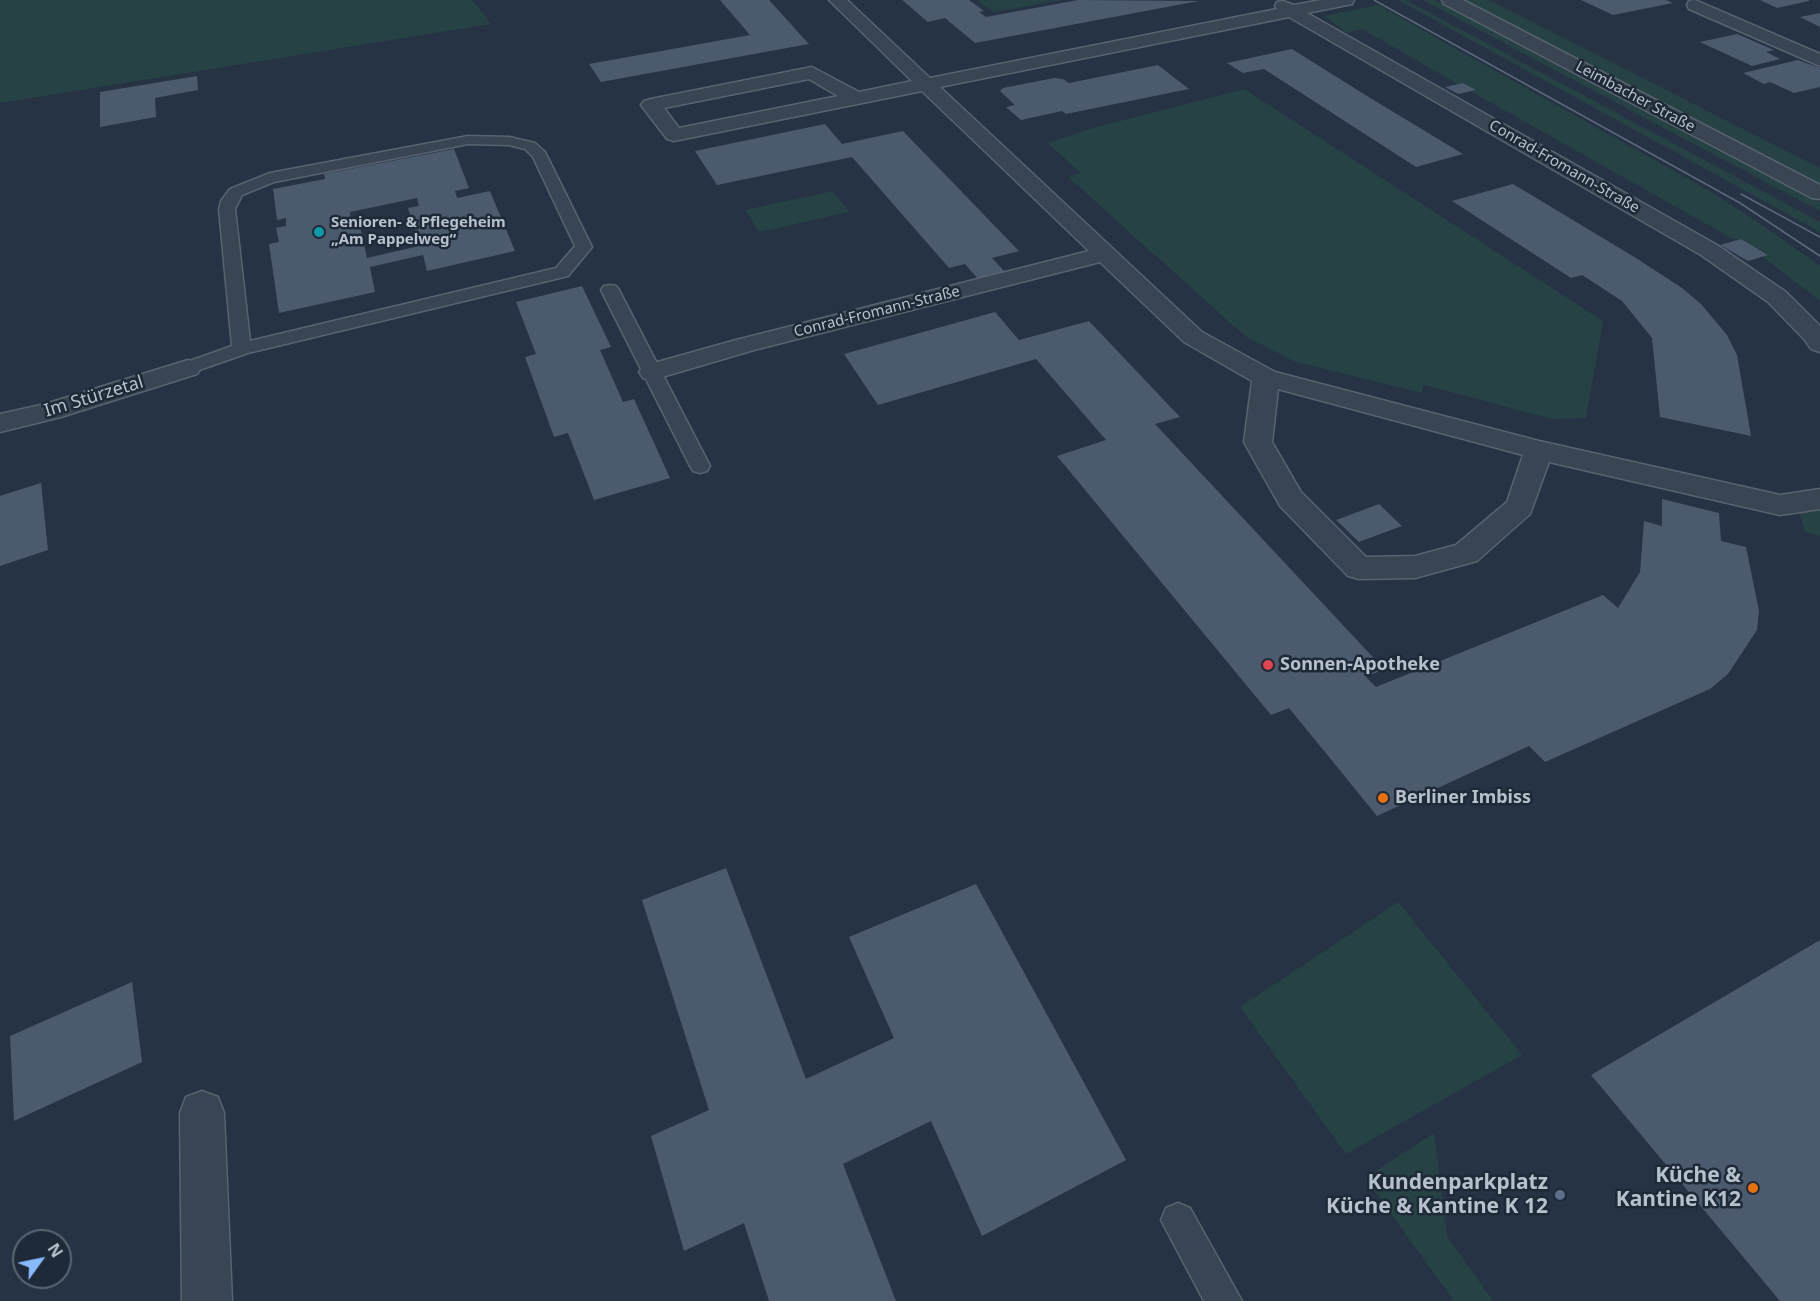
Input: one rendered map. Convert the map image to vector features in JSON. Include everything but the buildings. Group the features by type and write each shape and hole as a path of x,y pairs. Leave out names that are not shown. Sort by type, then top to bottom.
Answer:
{"street":[{"path":"837,0 1193,337 1266,378 1539,450 1780,506 1820,499"},
{"name":"Conrad-Fromann-Straße","path":"1273,0 1709,250 1777,297 1815,335 1820,344"},
{"path":"855,98 812,73 651,105 674,135 1346,0"},
{"name":"Leimbacher Straße","path":"1450,0 1820,193"},
{"path":"1695,5 1816,56"},
{"name":"Conrad-Fromann-Straße","path":"652,372 744,345 1103,254"},
{"name":"Im Stürzetal","path":"0,423 51,411 188,368"},
{"path":"1266,378 1258,442 1290,499 1359,568 1415,567 1466,553 1520,507 1539,450"},
{"path":"202,1113 207,1301"}],"lane":[{"path":"188,368 242,349 562,272 585,247 540,155 531,146 509,141 468,140 270,178 236,192 229,201 227,209 242,349"},
{"path":"610,290 700,466"},
{"path":"1178,1220 1224,1301"}],"green space":[{"path":"0,0 472,0 491,24 0,103"},
{"path":"977,0 1062,0 994,12"},
{"path":"1398,0 1406,0 1820,222 1820,232"},
{"path":"1423,0 1435,0 1449,6 1820,202 1820,211"},
{"path":"1463,0 1489,0 1820,168 1820,185"},
{"path":"1378,5 1713,193 1768,229 1820,266 1820,301 1763,257 1768,254 1741,239 1733,239 1472,92 1475,90 1463,83 1458,84 1362,29 1347,33 1324,16"},
{"path":"1244,89 1603,321 1586,418 1553,419 1424,385 1421,393 1296,362 1245,336 1068,177 1081,173 1048,143 1093,128"},
{"path":"833,191 849,212 759,232 745,210"},
{"path":"1820,508 1820,536 1805,532 1799,511"},
{"path":"1398,902 1522,1055 1346,1154 1240,1007"},
{"path":"1434,1133 1447,1236 1493,1301 1454,1301 1365,1178"}],"tram line":[{"path":"1374,0 1740,203 1820,256"},
{"path":"1741,194 1820,237"}],"place":[{"name":"Senioren- & Pflegeheim „Am Pappelweg“","path":"319,232"},
{"name":"Sonnen-Apotheke","path":"1268,665"},
{"name":"Berliner Imbiss","path":"1383,798"},
{"name":"Küche & Kantine K12","path":"1753,1188"},
{"name":"Kundenparkplatz Küche & Kantine K 12","path":"1560,1195"}]}
